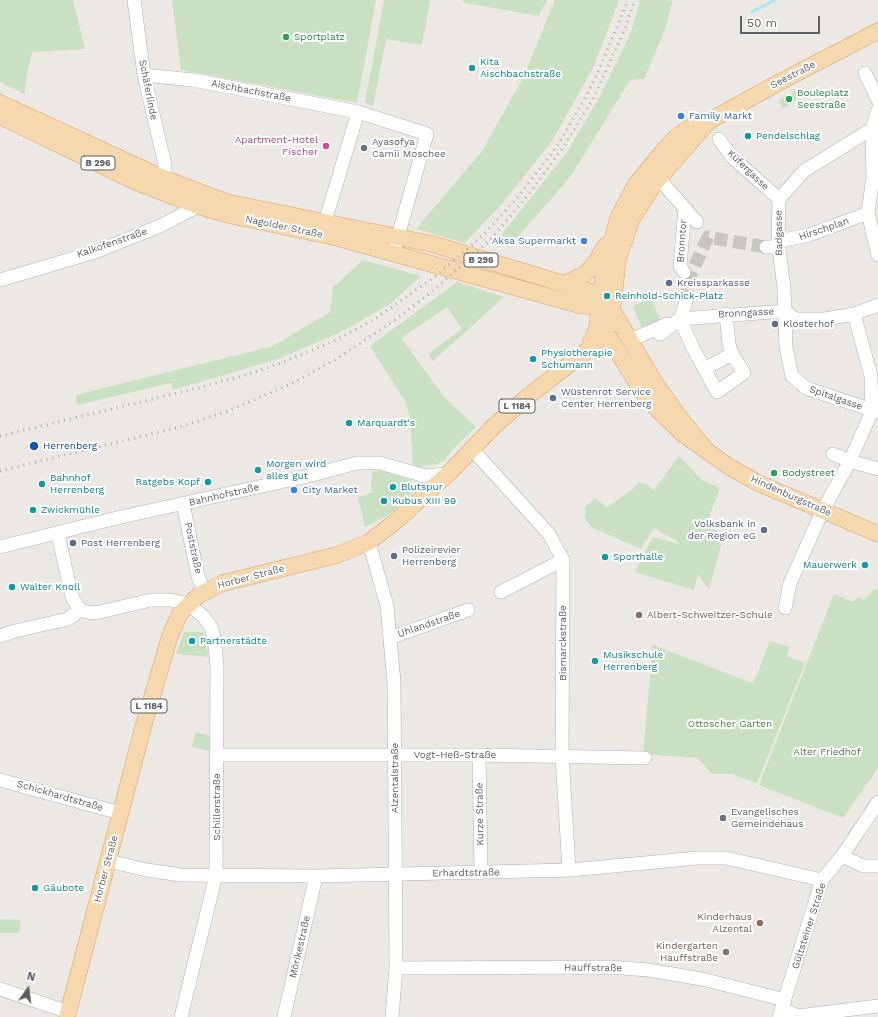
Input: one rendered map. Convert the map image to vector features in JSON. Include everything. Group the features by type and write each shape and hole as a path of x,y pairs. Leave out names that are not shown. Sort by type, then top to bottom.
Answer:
{"main road":[{"name":"Seestraße","path":"614,228 628,196 648,168 676,137 878,31"},
{"name":"Nagolder Straße","path":"0,103 163,178 226,202 432,244 507,268 564,284"},
{"name":"Nagolder Straße","path":"0,116 136,182 198,206 229,215 338,238 580,305"},
{"name":"Seestraße","path":"604,316 621,247 632,219 659,179 709,121"},
{"path":"564,284 585,274 592,268 614,228"},
{"path":"604,316 603,277 614,228"},
{"name":"B 296","path":"564,284 587,290 604,316 615,348"},
{"path":"580,305 590,318 592,329 589,339 580,356"},
{"name":"B 296","path":"580,305 604,316 629,337"},
{"name":"L 1184","path":"580,356 604,316"},
{"name":"Hindenburgstraße","path":"629,337 655,383 677,414 708,452"},
{"path":"580,356 599,345 615,348"},
{"name":"Hindenburgstraße","path":"615,348 633,379 658,410 683,434 708,452 728,466 758,483 878,534"},
{"name":"Horber Straße","path":"67,1014 120,813 170,636 177,618 188,604 206,591 223,583 337,555 369,542 395,522 448,474 494,426 531,394 580,356"}],"street":[{"name":"Schäferlinde","path":"134,0 144,75 165,165 163,178"},
{"path":"866,73 878,100"},
{"name":"Aischbachstraße","path":"144,75 193,80 358,112 427,134 393,253"},
{"path":"878,110 875,127 873,177 868,213 878,255"},
{"path":"325,222 358,112"},
{"name":"Badgasse","path":"786,311 784,288 774,245 779,199 804,171 875,127"},
{"name":"Küfergasse","path":"719,139 732,157 779,199"},
{"name":"Bronntor","path":"659,179 696,222"},
{"name":"Kalkofenstraße","path":"0,280 94,252 160,226 198,206"},
{"name":"Bronntor","path":"684,272 680,266 685,208"},
{"name":"Hirschplan","path":"774,245 809,235 868,213"},
{"path":"629,337 654,333 680,319 686,302"},
{"name":"Bronngasse","path":"680,319 726,314 786,311 795,319 838,318 878,305"},
{"name":"Spitalgasse","path":"786,311 786,347 792,376 806,388 875,411"},
{"path":"680,319 717,392 744,373 732,354 729,344 726,314"},
{"path":"785,608 790,583 823,510 875,411 871,376 854,314"},
{"path":"704,369 732,354"},
{"name":"Bismarckstraße","path":"472,449 549,534 563,560 562,756 569,870"},
{"path":"833,454 850,461 878,469"},
{"name":"Bahnhofstraße","path":"0,547 58,534 121,517 308,476 357,463 380,463 425,476 448,474"},
{"name":"Poststraße","path":"183,504 202,586 206,591"},
{"path":"58,534 72,597 80,610 96,612 157,599 188,604"},
{"name":"Alzentalstraße","path":"369,542 387,606 394,682 396,968 392,1017"},
{"path":"501,592 563,560"},
{"name":"Schillerstraße","path":"181,1017 216,875 217,755 216,665 214,637 207,620 188,604"},
{"path":"0,636 15,631 68,619 80,610"},
{"name":"Uhlandstraße","path":"390,638 468,610"},
{"name":"Vogt-Heß-Straße","path":"217,755 394,754 645,758"},
{"name":"Kurze Straße","path":"479,755 482,873"},
{"name":"Schickhardtstraße","path":"0,780 120,813"},
{"name":"Gültsteiner Straße","path":"782,1009 822,880 842,856 878,802"},
{"path":"842,856 863,866 878,866"},
{"name":"Erhardtstraße","path":"108,861 171,875 316,876 569,870 697,858 726,858 822,880"},
{"name":"Mörikestraße","path":"284,1017 316,876"},
{"name":"Hauffstraße","path":"396,968 617,968 648,970 702,979 799,1016"},
{"path":"0,989 67,1014"},
{"path":"799,1016 878,1006"}],"green space":[{"path":"0,0 73,0 85,49 32,52 25,85 25,94 0,82"},
{"name":"Sportplatz","path":"172,0 376,0 357,103 181,70"},
{"path":"384,0 430,0 422,45 386,39 373,106 365,103"},
{"path":"462,0 547,0 539,16 465,3"},
{"path":"555,0 619,0 594,66 552,141 502,204 465,243 416,229 482,151 524,76"},
{"path":"640,0 673,0 663,35 644,79 630,80 571,176 509,247 495,243 567,152 600,96 631,32"},
{"name":"Bouleplatz Seestraße","path":"795,91 799,98 783,108 779,100"},
{"path":"363,260 421,276 390,304 341,332 278,359 173,390 171,383 77,405 76,395 273,346 330,312 333,287"},
{"path":"457,282 504,297 433,361 428,354 462,329 447,307 401,338 445,398 476,427 450,452 445,460 437,464 419,467 413,465 410,418 406,403 370,346"},
{"path":"651,298 661,321 642,329 633,306"},
{"path":"679,456 702,480 720,488 706,525 724,535 709,589 698,574 694,590 635,572 653,537 679,544 677,541 654,528 641,549 591,527 585,518 585,507 595,498 607,507 632,490 639,482 646,484 654,490"},
{"path":"379,470 411,480 414,491 392,513 365,527 358,497 371,493 372,472"},
{"name":"Alter Friedhof","path":"874,589 878,590 878,768 843,818 759,785 834,594 853,602 858,597 864,600"},
{"path":"184,632 203,632 209,657 176,654"},
{"name":"Ottoscher Garten","path":"770,641 789,647 787,656 805,663 757,783 732,774 712,774 698,758 643,754 653,645 752,683 757,675"},
{"path":"196,732 210,736 209,751 192,747"},
{"path":"0,919 21,920 19,933 0,933"}],"waterway":[{"path":"752,12 775,0"}],"tunnel":[{"path":"686,302 689,278 708,237 766,247"}],"railway":[{"path":"0,436 190,390 249,374 281,363 332,342 373,320 436,276 483,235 518,197 557,146 586,97 628,0"},
{"path":"0,471 180,427 228,411 291,384 338,358 392,322 429,294 490,240 529,194 562,149 593,99 624,31 635,0"}],"place":[{"name":"Sportplatz","path":"286,37"},
{"name":"Kita Aischbachstraße","path":"472,68"},
{"name":"Bouleplatz Seestraße","path":"789,99"},
{"name":"Family Markt","path":"681,116"},
{"name":"Pendelschlag","path":"748,136"},
{"name":"Apartment-Hotel Fischer","path":"326,146"},
{"name":"Ayasofya Camii Moschee","path":"364,148"},
{"name":"Aksa Supermarkt","path":"584,241"},
{"name":"Kreissparkasse","path":"669,283"},
{"name":"Reinhold-Schick-Platz","path":"607,296"},
{"name":"Klosterhof","path":"775,324"},
{"name":"Physiotherapie Schumann","path":"533,359"},
{"name":"Wüstenrot Service Center Herrenberg","path":"553,398"},
{"name":"Marquardt's","path":"349,423"},
{"name":"Herrenberg","path":"34,446"},
{"name":"Morgen wird alles gut","path":"258,470"},
{"name":"Bodystreet","path":"774,473"},
{"name":"Ratgebs Kopf","path":"208,482"},
{"name":"Bahnhof Herrenberg","path":"42,484"},
{"name":"Blutspur","path":"393,487"},
{"name":"City Market","path":"294,490"},
{"name":"Kubus XIII 99","path":"384,501"},
{"name":"Zwickmühle","path":"33,510"},
{"name":"Volksbank in der Region eG","path":"764,530"},
{"name":"Post Herrenberg","path":"73,543"},
{"name":"Polizeirevier Herrenberg","path":"394,556"},
{"name":"Sporthalle","path":"605,557"},
{"name":"Mauerwerk","path":"865,565"},
{"name":"Walter Knoll","path":"12,587"},
{"name":"Albert-Schweitzer-Schule","path":"639,615"},
{"name":"Partnerstädte","path":"192,641"},
{"name":"Musikschule Herrenberg","path":"595,661"},
{"name":"Evangelisches Gemeindehaus","path":"723,818"},
{"name":"Gäubote","path":"35,888"},
{"name":"Kinderhaus Alzental","path":"760,923"},
{"name":"Kindergarten Hauffstraße","path":"726,952"}]}
